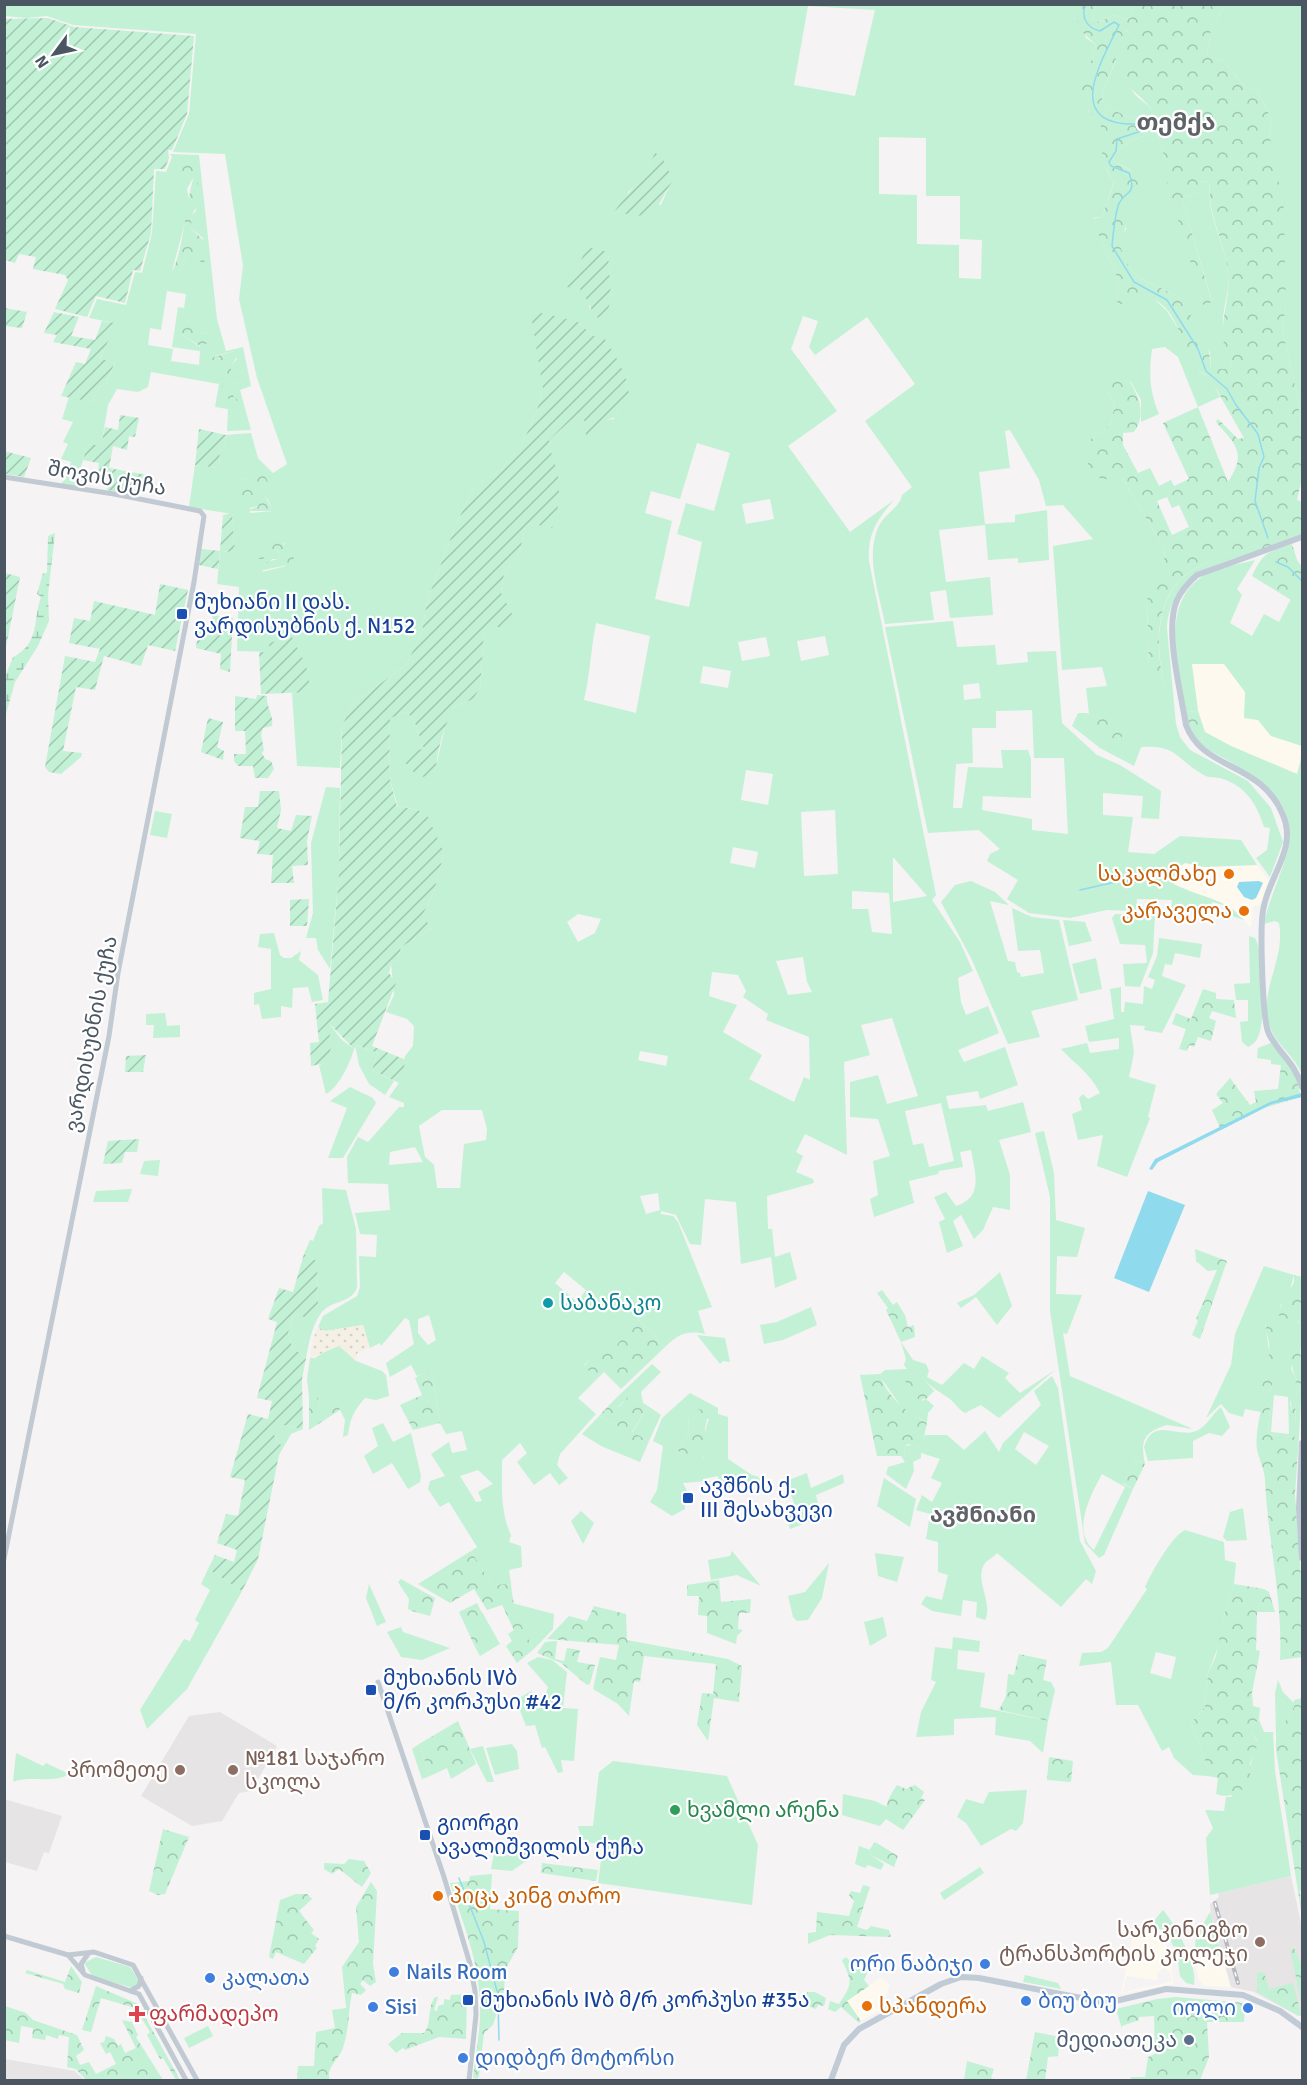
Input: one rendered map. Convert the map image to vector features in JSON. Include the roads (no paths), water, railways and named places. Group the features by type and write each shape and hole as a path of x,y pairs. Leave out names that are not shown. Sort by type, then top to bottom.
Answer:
{"main road":[{"path":"1302,537 1197,575 1185,585 1176,602 1173,632 1185,725 1189,735 1203,750 1257,779 1278,804 1288,830 1288,844 1263,908 1264,1014 1269,1034 1292,1061 1302,1087"},
{"path":"1302,1443 1299,1508 1302,1558"},
{"path":"831,2080 844,2045 859,2029 894,2008 955,1978 975,1978 1107,2003 1166,1989 1243,1995 1280,2011 1302,2027"}],"street":[{"name":"შოვის ქუჩა","path":"4,477 114,494 203,513"},
{"name":"ვარდისუბნის ქუჩა","path":"4,1559 109,1036 118,973 196,571 203,513"},
{"path":"378,1682 447,1887 470,1964 475,1991 476,2015 469,2080"},
{"path":"4,1936 68,1955 94,1952 133,1965 197,2080"},
{"path":"86,1975 82,1970 83,1958 94,1952"},
{"path":"68,1955 86,1975 139,1994 186,2080"},
{"path":"130,1991 139,1986 141,1978"},
{"path":"142,2000 147,1994 151,1995"},
{"path":"162,2035 168,2034 170,2030"}],"water":[{"path":"1259,881 1263,883 1256,898 1252,900 1244,897 1237,887 1239,882"},
{"path":"1302,1093 1302,1097 1272,1104 1158,1162 1152,1170 1149,1169 1155,1159 1270,1102"},
{"path":"1148,1191 1185,1205 1149,1292 1114,1278"}],"waterway":[{"path":"1086,4 1084,17 1091,27 1100,31 1114,22 1119,25 1097,73 1093,90 1094,104 1100,115 1115,122 1139,124 1141,131 1117,139 1116,151 1109,162 1111,166 1129,173 1132,186 1118,206 1112,246 1134,282 1167,300 1198,349 1206,371 1227,389 1258,434 1264,457 1259,468 1255,501 1268,538"},
{"path":"1276,562 1288,567 1302,581"},
{"path":"1080,890 1120,881 1137,882 1150,877 1210,880"},
{"path":"459,1878 484,1942 497,1991"},
{"path":"498,2002 499,2040"}],"railway":[{"path":"1215,1903 1238,1983"}],"place":[{"name":"მუხიანი II დას. ვარდისუბნის ქ. N152","path":"182,614"},
{"name":"საკალმახე","path":"1229,874"},
{"name":"კარაველა","path":"1244,911"},
{"name":"საბანაკო","path":"548,1303"},
{"name":"ავშნის ქ. III შესახვევი","path":"688,1498"},
{"name":"მუხიანის IVბ მ/რ კორპუსი #42","path":"371,1690"},
{"name":"პრომეთე","path":"180,1770"},
{"name":"№181 საჯარო სკოლა","path":"233,1770"},
{"name":"ხვამლი არენა","path":"675,1810"},
{"name":"გიორგი ავალიშვილის ქუჩა","path":"425,1835"},
{"name":"პიცა კინგ თარო","path":"438,1896"},
{"name":"სარკინიგზო ტრანსპორტის კოლეჯი","path":"1260,1942"},
{"name":"ორი ნაბიჯი","path":"985,1964"},
{"name":"Nails Room","path":"394,1972"},
{"name":"კალათა","path":"210,1978"},
{"name":"მუხიანის IVბ მ/რ კორპუსი #35ა","path":"468,2000"},
{"name":"ბიუ ბიუ","path":"1026,2001"},
{"name":"სპანდერა","path":"867,2006"},
{"name":"Sisi","path":"373,2007"},
{"name":"იოლი","path":"1248,2008"},
{"name":"ფარმადეპო","path":"137,2014"},
{"name":"მედიათეკა","path":"1189,2040"},
{"name":"დიდბერ მოტორსი","path":"463,2058"}],"district":[{"name":"თემქა","path":"1176,122"},
{"name":"ავშნიანი","path":"983,1514"}]}
